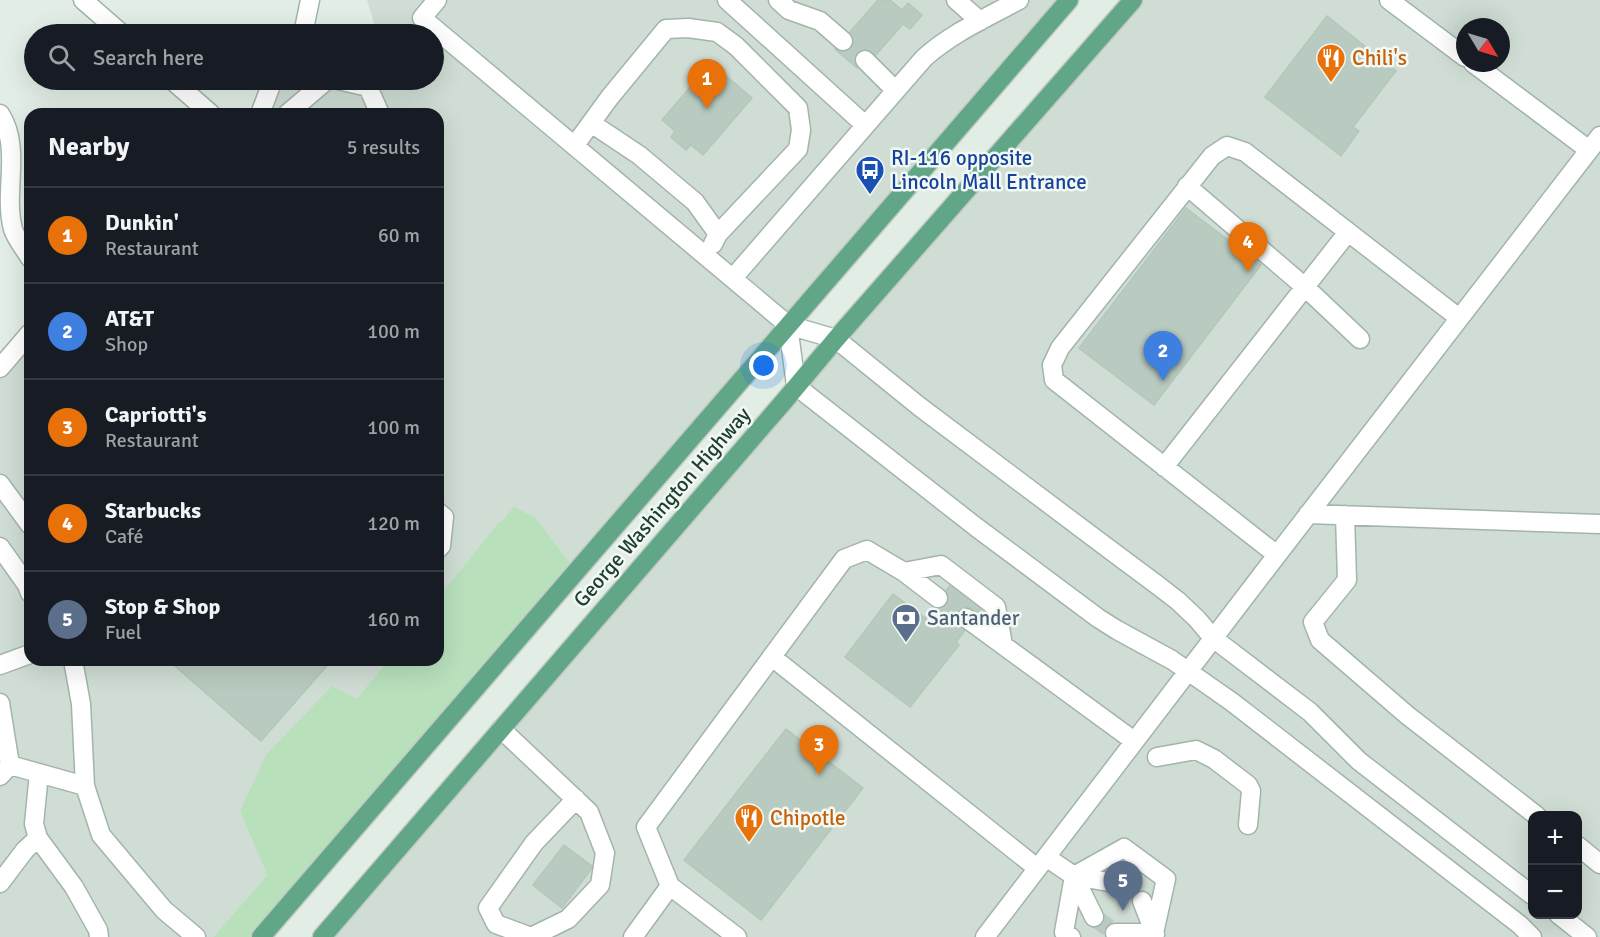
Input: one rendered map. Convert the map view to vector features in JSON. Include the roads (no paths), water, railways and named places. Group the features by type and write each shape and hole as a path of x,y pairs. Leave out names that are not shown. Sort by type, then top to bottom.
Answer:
{"main road":[{"name":"George Washington Highway","path":"261,937 1069,0"},
{"name":"George Washington Highway","path":"322,937 836,339 1133,0"}],"street":[{"path":"83,0 111,24"},
{"path":"305,24 310,0"},
{"path":"429,24 422,18 437,0"},
{"path":"727,0 865,125"},
{"path":"778,0 789,10 820,21 843,40"},
{"path":"956,0 980,21"},
{"path":"733,278 919,63 962,30 1018,0"},
{"path":"1389,0 1456,50"},
{"path":"575,145 610,97 666,28 717,32 736,46 798,108 801,130 798,149 718,234 706,256"},
{"path":"444,36 788,326 836,339 920,407 1164,590 1197,619 1213,638 1310,712 1359,761 1528,891"},
{"path":"865,60 895,90"},
{"path":"984,937 1594,143 1487,72"},
{"path":"183,90 204,108"},
{"path":"262,108 269,90"},
{"path":"294,108 315,90"},
{"path":"369,90 377,108"},
{"path":"0,114 5,122 11,144 10,198 14,231 24,248"},
{"path":"591,123 639,155 695,202 718,234"},
{"path":"1276,555 1226,513 1054,380 1052,365 1060,348 1187,186 1212,156 1227,146 1245,152 1459,318"},
{"path":"1187,186 1305,287 1360,339"},
{"path":"1164,467 1348,232"},
{"path":"788,326 796,387 1090,612 1188,670 1232,702 1520,925 1532,937"},
{"path":"0,368 24,340"},
{"path":"0,484 24,517"},
{"path":"1308,514 1600,524"},
{"path":"1345,515 1347,580 1313,622 1320,640 1407,715 1532,811"},
{"path":"0,547 24,581"},
{"path":"737,937 670,886 646,826 844,559 867,550 904,572 938,598"},
{"path":"904,572 941,565 996,606 1004,645"},
{"path":"966,618 1134,741"},
{"path":"0,666 24,656"},
{"path":"772,657 1042,862 1074,876 1120,884"},
{"path":"74,666 81,704 86,786 101,835 164,910 196,937"},
{"path":"0,703 5,771 39,773 86,786"},
{"path":"501,729 576,798 589,812 605,854 600,885 568,919 531,937 496,924 488,908 534,843 576,798"},
{"path":"1157,757 1196,750 1214,759 1248,785 1251,791 1248,825"},
{"path":"39,773 34,824 38,838 74,887 98,930 99,937"},
{"path":"0,883 24,850 38,838"},
{"path":"1074,876 1125,848 1166,879 1154,936"},
{"path":"1582,849 1600,864"},
{"path":"1074,876 1094,917"},
{"path":"1071,937 1064,932 1074,876"},
{"path":"633,937 670,886"},
{"path":"1142,901 1154,936"},
{"path":"1563,919 1587,937"},
{"path":"1115,933 1154,936"}],"tunnel":[{"path":"843,41 865,60"},
{"path":"938,598 966,618"},
{"path":"1120,884 1142,901"},
{"path":"1094,917 1115,933"}],"place":[{"name":"Chili's","path":"1331,84"},
{"name":"Dunkin'","path":"707,109"},
{"name":"RI-116 opposite Lincoln Mall Entrance","path":"870,196"},
{"name":"Starbucks","path":"1248,272"},
{"name":"AT&T","path":"1163,381"},
{"name":"Santander","path":"906,644"},
{"name":"Capriotti's","path":"819,775"},
{"name":"Chipotle","path":"749,844"},
{"name":"Stop & Shop","path":"1123,911"}]}
